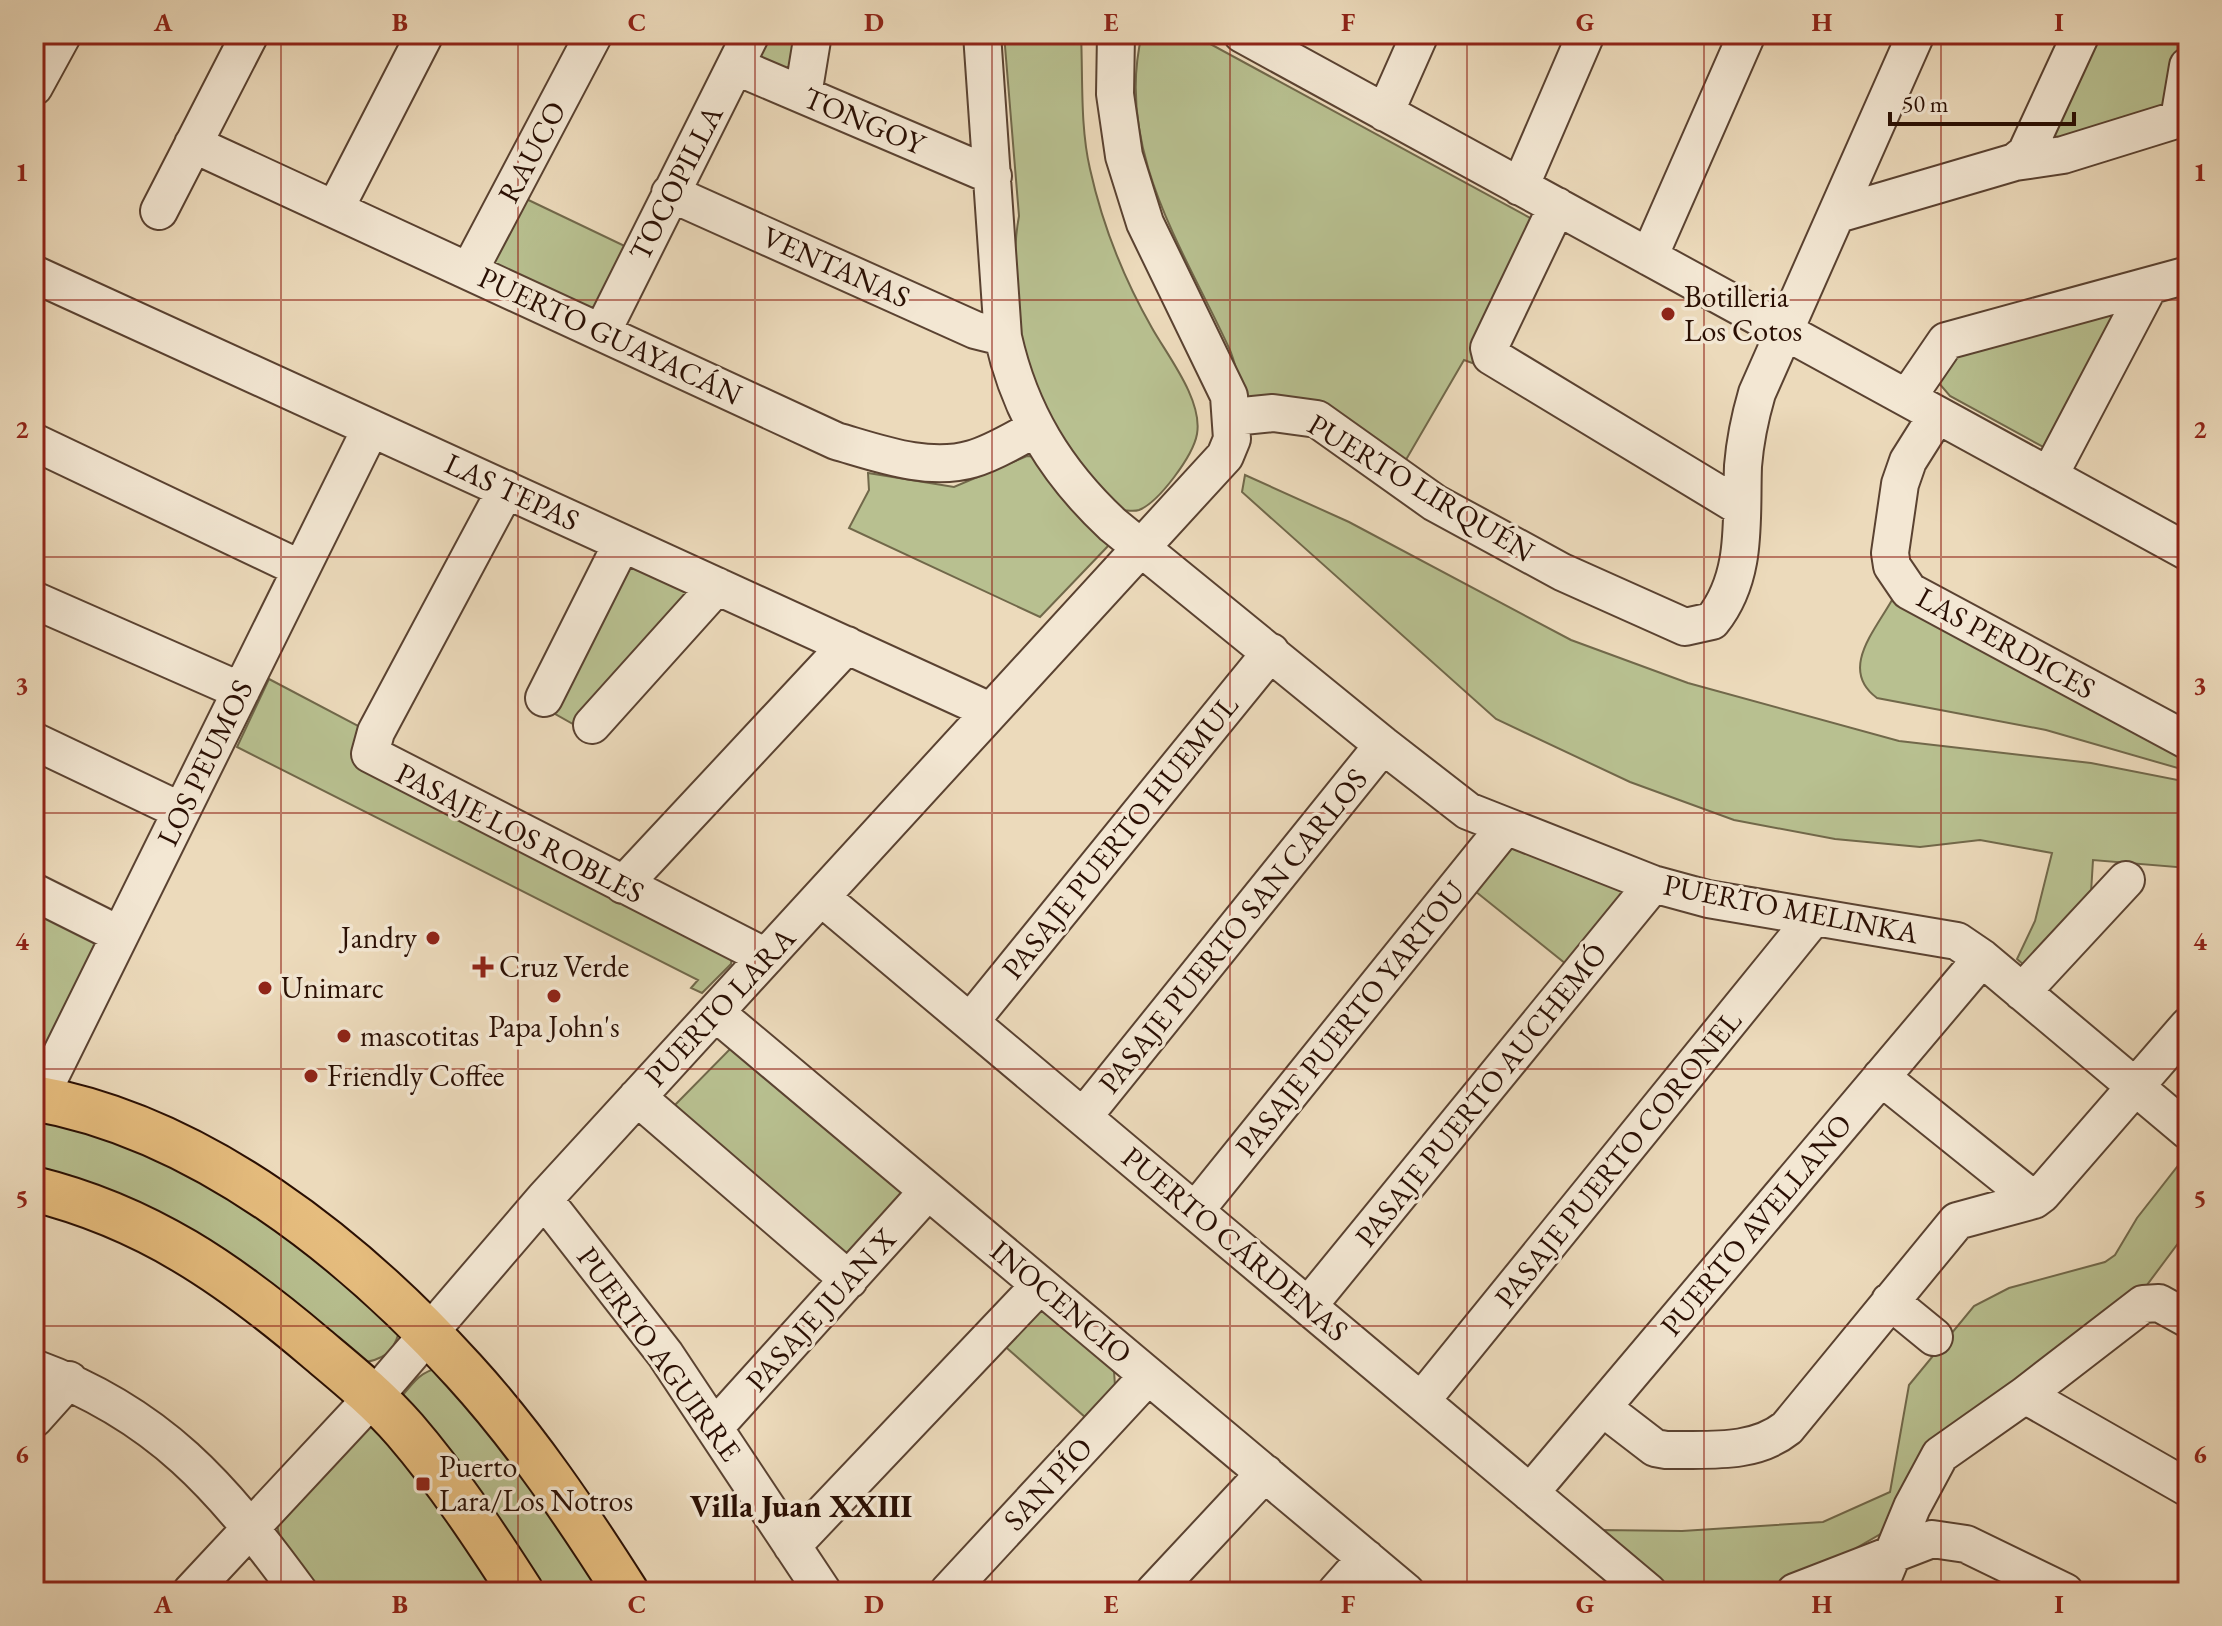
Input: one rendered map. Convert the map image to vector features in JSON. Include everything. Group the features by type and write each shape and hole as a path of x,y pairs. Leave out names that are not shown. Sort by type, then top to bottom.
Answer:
{"main road":[{"path":"37,1099 102,1117 202,1159 292,1217 348,1261 430,1336 531,1452 626,1592"},
{"path":"34,1189 149,1229 250,1292 374,1397 405,1431 465,1507 521,1592"}],"street":[{"path":"38,70 63,34"},
{"path":"159,211 250,34"},
{"path":"335,209 425,34"},
{"name":"RAUCO","path":"469,271 594,34"},
{"name":"TOCOPILLA","path":"602,332 751,34"},
{"path":"803,95 813,34"},
{"name":"PUERTO MELINKA","path":"982,34 1003,337 1017,388 1035,429 1058,466 1084,498 1142,549 1468,811 1653,884 1708,899 1957,941 1982,958 2188,1131"},
{"path":"1116,34 1118,125 1133,190 1229,396 1233,417"},
{"path":"1385,113 1420,34"},
{"path":"1520,187 1586,34"},
{"path":"1649,257 1747,34"},
{"path":"1557,206 1489,348 1491,356 1742,508 1750,417 1764,372 1838,214 1916,34"},
{"path":"2015,162 2026,153 2081,34"},
{"path":"1253,37 1385,113 2049,476 2183,537"},
{"name":"TONGOY","path":"735,66 993,176"},
{"path":"1838,214 2015,162 2063,155 2179,119 2188,66"},
{"name":"PUERTO GUAYACÁN","path":"193,144 836,441 890,456 932,463 974,459 1035,429"},
{"name":"VENTANAS","path":"670,193 975,330 1003,337"},
{"name":"LAS TEPAS","path":"34,274 990,711"},
{"name":"LAS PERDICES","path":"2188,275 1946,341 1922,406 1902,475 1890,553 1899,581 1909,591 2188,741"},
{"path":"2049,476 2149,286"},
{"name":"PUERTO LIRQUÉN","path":"1233,417 1273,413 1317,419 1435,503 1540,561 1685,627 1712,621 1735,580 1742,508"},
{"name":"PUERTO LARA","path":"191,1592 430,1336 544,1199 1225,456 1232,439 1233,417"},
{"name":"LOS PEUMOS","path":"37,1099 371,428"},
{"path":"34,442 301,569"},
{"name":"PASAJE LOS ROBLES","path":"506,489 376,732 370,754 766,957"},
{"path":"544,698 622,543"},
{"path":"592,725 717,586"},
{"path":"34,600 241,691"},
{"path":"623,885 847,645"},
{"name":"PASAJE PUERTO HUEMUL","path":"970,1022 1271,652"},
{"path":"34,741 181,811"},
{"name":"PASAJE PUERTO SAN CARLOS","path":"1083,1117 1383,745"},
{"name":"PASAJE PUERTO YARTOU","path":"1195,1211 1505,827"},
{"path":"2022,992 2126,880"},
{"name":"PASAJE PUERTO AUCHEMÓ","path":"1308,1306 1653,884"},
{"path":"34,892 120,935"},
{"name":"PUERTO CÁRDENAS","path":"821,897 1648,1592"},
{"name":"PASAJE PUERTO CORONEL","path":"1421,1401 1814,917"},
{"name":"PUERTO AVELLANO","path":"1530,1493 1982,958"},
{"name":"INOCENCIO","path":"716,1013 1406,1592"},
{"path":"1957,1221 2034,1200 2188,1026"},
{"path":"1881,1077 2034,1200"},
{"path":"637,1097 849,1280"},
{"path":"1603,1408 1655,1448 1757,1447 1787,1428 1999,1172"},
{"name":"PASAJE JUAN X","path":"714,1428 928,1191"},
{"name":"PUERTO AGUIRRE","path":"544,1199 637,1315 823,1592"},
{"path":"792,1546 1040,1285"},
{"path":"1890,1301 1934,1337"},
{"path":"1877,1592 1940,1455 2025,1395 2143,1304 2159,1303 2188,1319"},
{"path":"34,1368 69,1380 117,1405 163,1438 210,1480 253,1528 299,1592"},
{"name":"SAN PÍO","path":"948,1592 1148,1376"},
{"path":"34,1419 69,1380"},
{"path":"2025,1395 2188,1488"},
{"path":"1154,1592 1265,1473"},
{"path":"1795,1592 1932,1539 1949,1539 2053,1589"},
{"path":"1336,1592 1366,1558"}],"green space":[{"path":"760,34 806,34 800,74 756,65"},
{"path":"1004,34 1081,34 1085,136 1101,210 1132,290 1195,407 1197,434 1189,454 1165,488 1139,510 1120,510 1066,451 1041,409 1032,383 1016,296 1019,216"},
{"path":"1142,34 1192,34 1545,226 1475,364 1464,360 1400,470 1247,400 1229,348 1174,236 1145,158 1137,118 1136,76"},
{"path":"2093,34 2183,34 2173,107 2047,145"},
{"path":"518,195 633,250 601,316 486,261"},
{"path":"2130,301 2045,448 1950,396 1937,381 1942,357"},
{"path":"1027,456 1037,457 1109,541 1109,545 1040,617 849,528 869,490 868,473 954,487"},
{"path":"1245,475 1349,522 1571,640 1688,683 1899,741 2091,763 2188,782 2188,868 2093,860 2090,909 2031,971 2017,959 2035,921 2052,853 1980,840 1920,847 1835,839 1734,820 1630,782 1496,719 1242,492"},
{"path":"622,563 694,587 580,728 550,711"},
{"path":"1892,600 1916,605 2188,750 2188,771 2046,730 1877,698 1866,687 1860,663 1869,638"},
{"path":"269,679 366,730 732,957 731,964 702,993 691,988 698,980 237,747"},
{"path":"1506,845 1630,887 1571,968 1465,883"},
{"path":"34,902 93,936 94,946 44,1056 36,1062"},
{"path":"732,1047 908,1190 854,1265 672,1108"},
{"path":"34,1112 136,1144 270,1216 399,1332 390,1351 375,1360 360,1363 34,1172"},
{"path":"2188,1153 2188,1230 2135,1301 2055,1364 1896,1525 1851,1551 1758,1592 1673,1592 1602,1530 1682,1531 1823,1522 1890,1492 1909,1385 1974,1306 2009,1288 2105,1262 2115,1255 2137,1218"},
{"path":"1039,1307 1114,1371 1115,1386 1085,1417 1000,1342"},
{"path":"439,1368 613,1592 539,1592 404,1406 403,1395 415,1381"},
{"path":"367,1421 376,1421 497,1577 477,1592 318,1592 280,1538 277,1525"}],"place":[{"name":"Botilleria Los Cotos","path":"1668,314"},
{"name":"Jandry","path":"433,938"},
{"name":"Cruz Verde","path":"483,967"},
{"name":"Unimarc","path":"265,988"},
{"name":"Papa John's","path":"554,996"},
{"name":"mascotitas","path":"344,1036"},
{"name":"Friendly Coffee","path":"311,1076"},
{"name":"Puerto Lara/Los Notros","path":"423,1484"}],"district":[{"name":"Villa Juan XXIII","path":"801,1506"}]}
